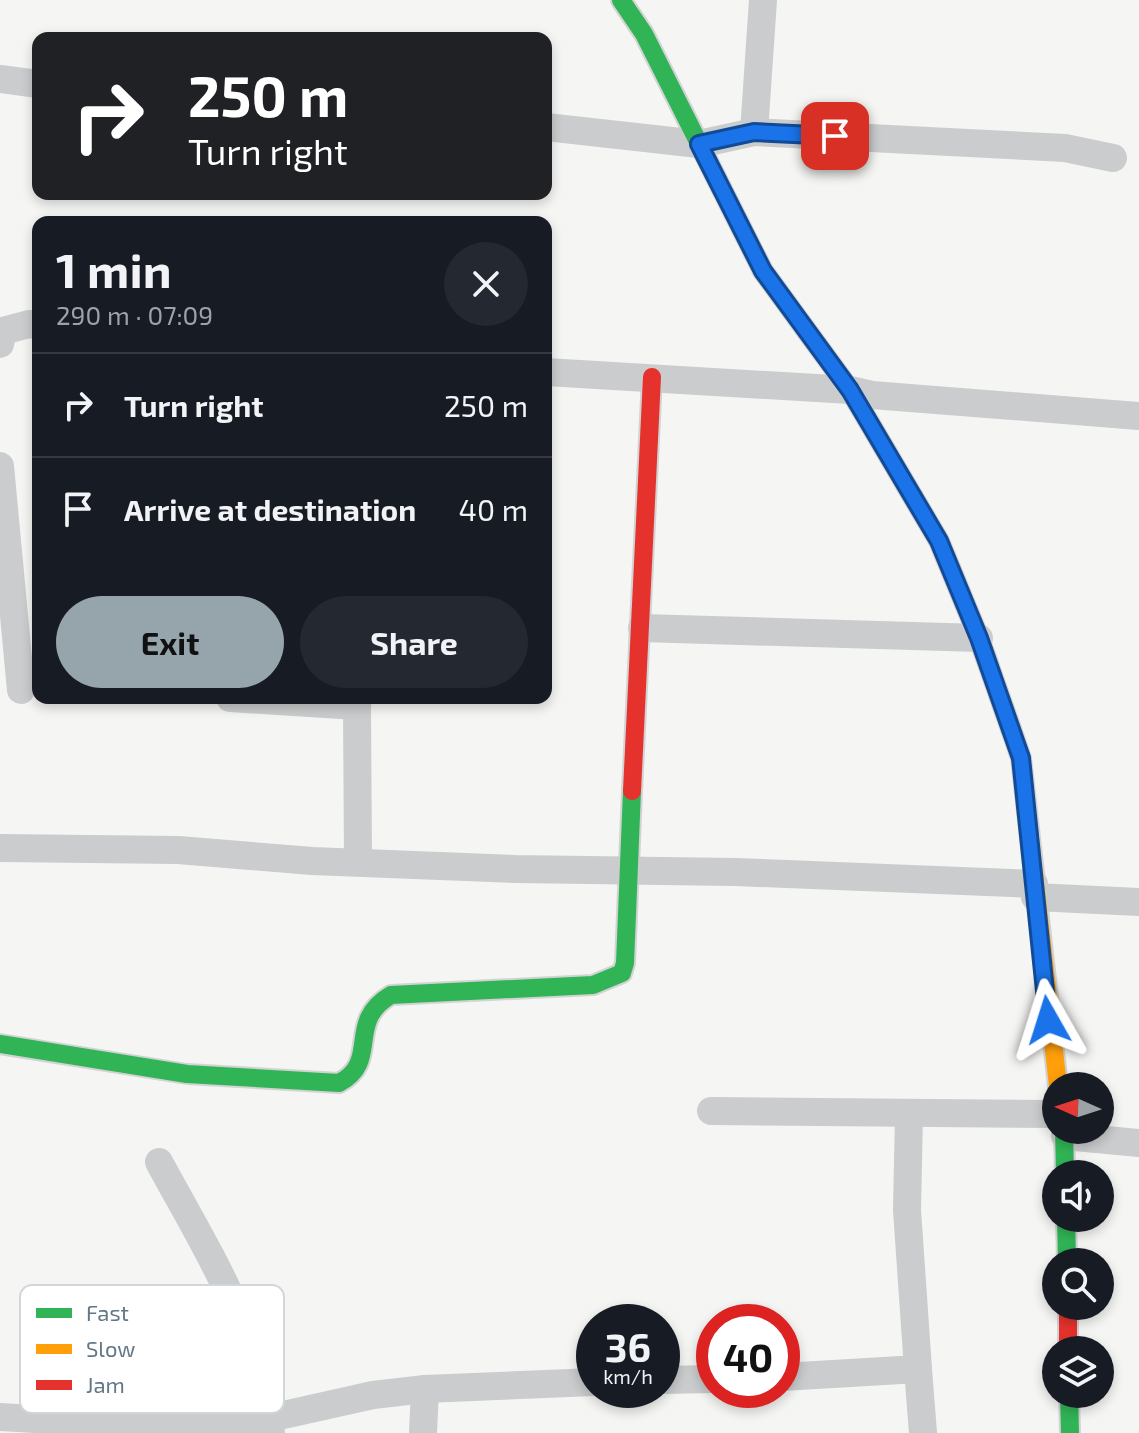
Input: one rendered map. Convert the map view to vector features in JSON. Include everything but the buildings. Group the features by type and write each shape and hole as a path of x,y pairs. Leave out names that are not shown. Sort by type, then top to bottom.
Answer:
{"street":[{"path":"621,0 644,34 763,271 850,390 939,541 979,638 1021,758 1056,1072"},
{"path":"754,132 763,0"},
{"path":"0,79 32,83"},
{"path":"552,128 699,144 754,132 1065,148 1113,158"},
{"path":"0,344 3,331 32,326"},
{"path":"552,372 850,390 872,395 1139,416"},
{"path":"0,1044 187,1074 339,1083 350,1080 357,1072 367,1011 377,1000 391,995 593,985 622,973 625,963 627,870 642,628 652,377"},
{"path":"0,466 20,690"},
{"path":"642,628 979,638"},
{"path":"358,704 358,862"},
{"path":"0,848 178,850 515,869 627,870 1034,891 1139,902"},
{"path":"711,1111 909,1114 1042,1125"},
{"path":"909,1114 907,1210 923,1433"},
{"path":"1114,1138 1139,1143"},
{"path":"159,1162 225,1285"},
{"path":"800,1376 918,1369"},
{"path":"0,1417 63,1428 270,1427 373,1395 425,1389 576,1383"},
{"path":"423,1433 425,1389"},
{"path":"1069,1408 1070,1433"}],"traffic: fast":[{"path":"621,0 644,34 763,271 850,390 939,541 979,638 1011,729"},
{"path":"0,1044 187,1074 339,1083 358,1064 369,1017 391,995 593,985 622,973 625,963 632,791"},
{"path":"1064,1144 1065,1160"},
{"path":"1066,1232 1067,1248"},
{"path":"1069,1408 1070,1433"}],"traffic: slow":[{"path":"1011,729 1021,758 1056,1072"}],"traffic: jam":[{"path":"632,791 652,377"},
{"path":"1068,1320 1068,1336"}],"route":[{"path":"835,136 754,132 699,144 763,271 850,390 939,541 979,638 1021,758 1048,1020"}]}
